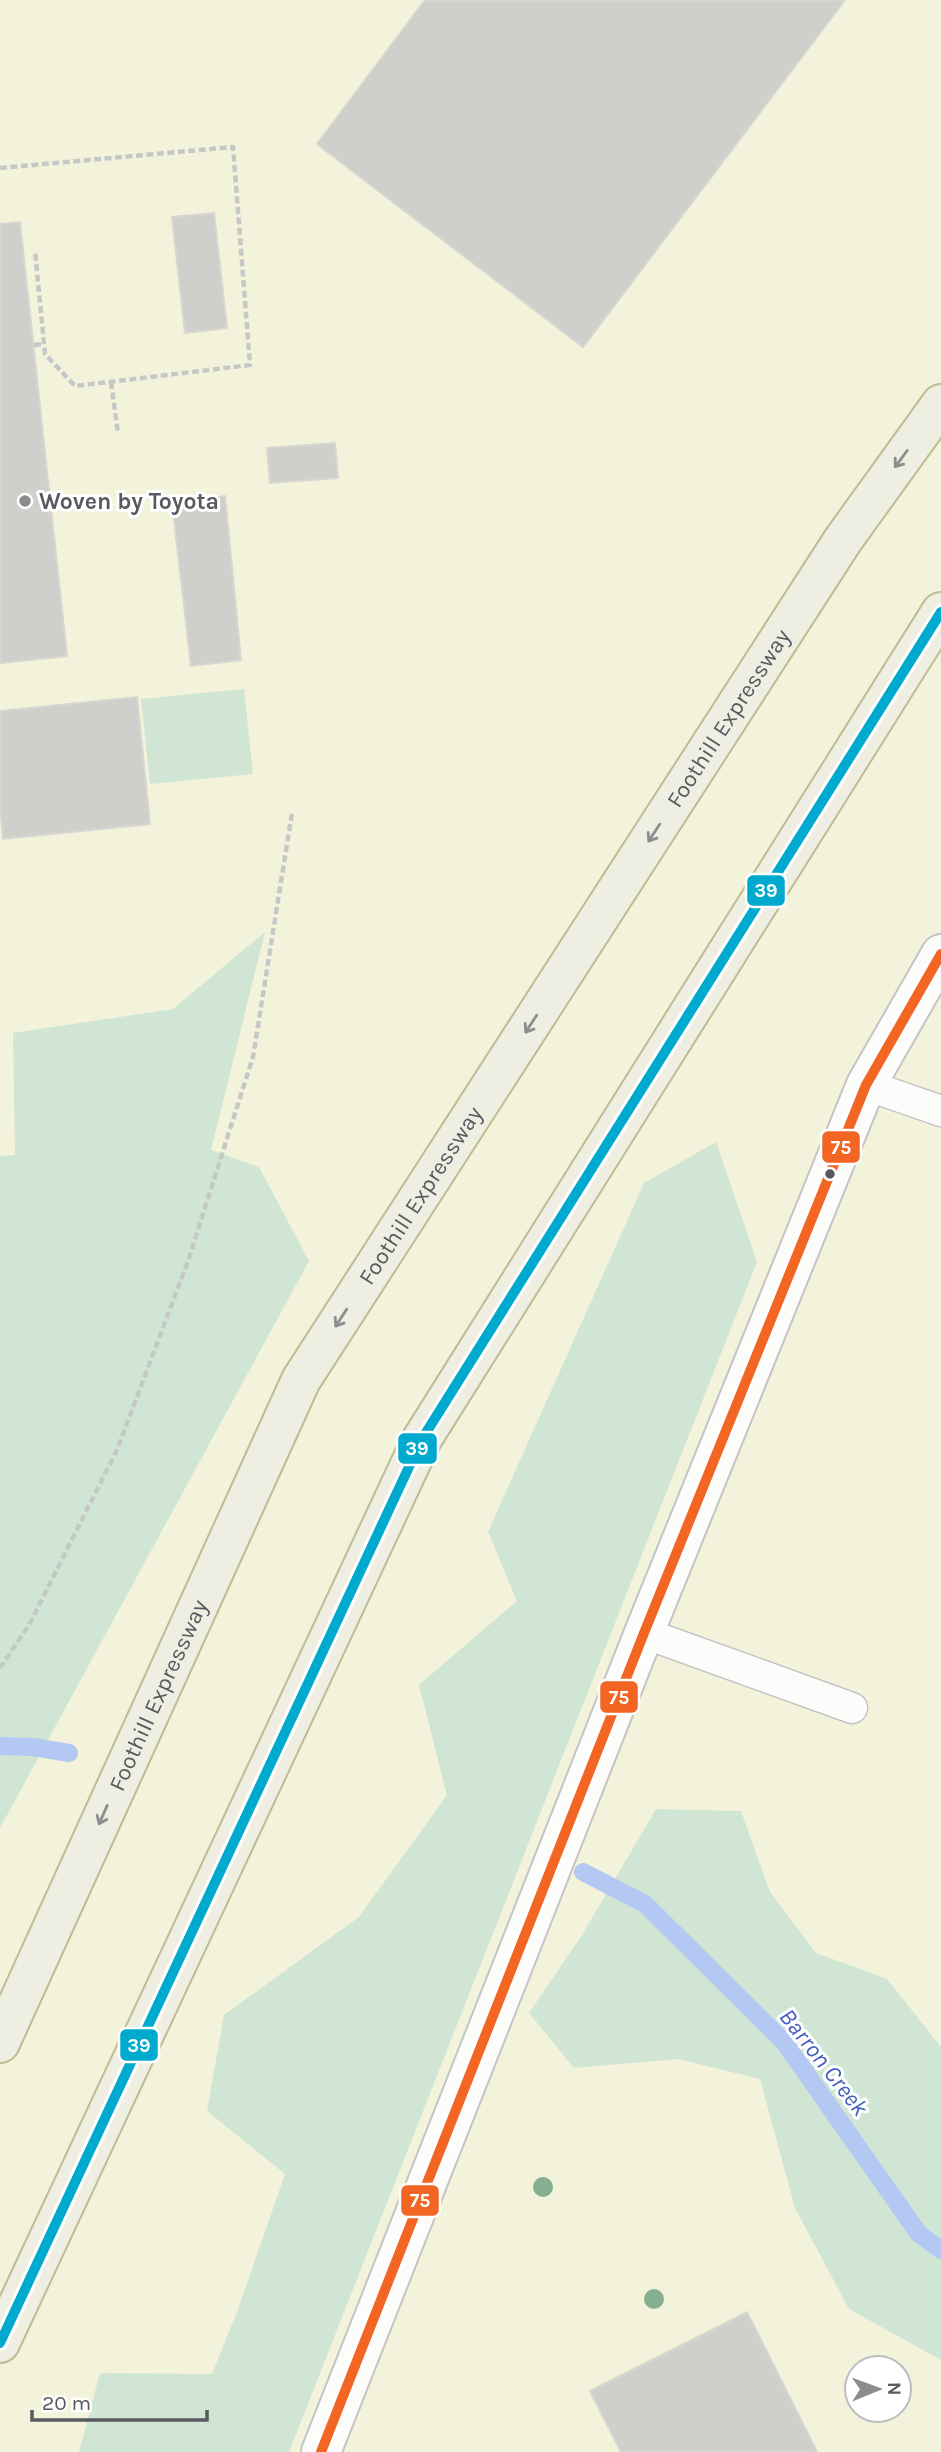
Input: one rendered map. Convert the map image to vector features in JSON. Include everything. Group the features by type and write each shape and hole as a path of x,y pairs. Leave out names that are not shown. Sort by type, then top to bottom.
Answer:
{"highway":[{"name":"Foothill Expressway","path":"0,2042 301,1380 843,540 941,404"},
{"path":"0,2343 422,1439 941,612"}],"street":[{"path":"321,2452 644,1633 866,1085 941,954"}],"lane":[{"path":"866,1085 941,1111"},
{"path":"644,1633 852,1708"}],"path":[{"path":"0,168 233,146 250,365 75,386 45,354 35,251"},
{"path":"34,345 44,344"},
{"path":"111,382 118,435"},
{"path":"0,1668 29,1625 117,1450 188,1261 253,1057 292,813"}],"shaded area":[{"path":"0,0 941,0 941,2452 0,2452"},
{"path":"244,689 253,774 150,784 141,699"},
{"path":"265,932 211,1150 259,1167 309,1261 0,1828 0,1156 15,1155 13,1033 173,1009"},
{"path":"716,1142 757,1262 289,2452 79,2452 100,2373 212,2374 237,2312 285,2174 207,2111 224,2015 359,1917 447,1795 419,1685 517,1601 488,1532 644,1183"},
{"path":"656,1809 741,1811 770,1892 816,1953 887,1979 941,2047 941,2360 849,2309 795,2208 760,2079 678,2059 574,2068 529,2013 582,1935"}],"building":[{"path":"425,0 845,0 583,347 317,144"},
{"path":"214,213 227,328 185,333 172,217"},
{"name":"Woven by Toyota","path":"20,222 67,656 0,663 0,224"},
{"path":"335,443 338,478 270,483 267,448"},
{"path":"225,496 241,660 191,666 172,502"},
{"path":"137,697 150,824 3,839 0,806 0,711"},
{"path":"747,2312 817,2452 621,2452 590,2391"}],"waterway":[{"name":"Barron Creek","path":"0,1746 33,1747 69,1753"},
{"name":"Barron Creek","path":"583,1872 645,1904 784,2042 919,2234 941,2250"}],"transit line":[{"name":"39","path":"0,2343 422,1439 941,612"},
{"name":"75","path":"321,2452 644,1633 866,1085 941,954"}],"place":[{"name":"Woven by Toyota","path":"25,501"}]}
